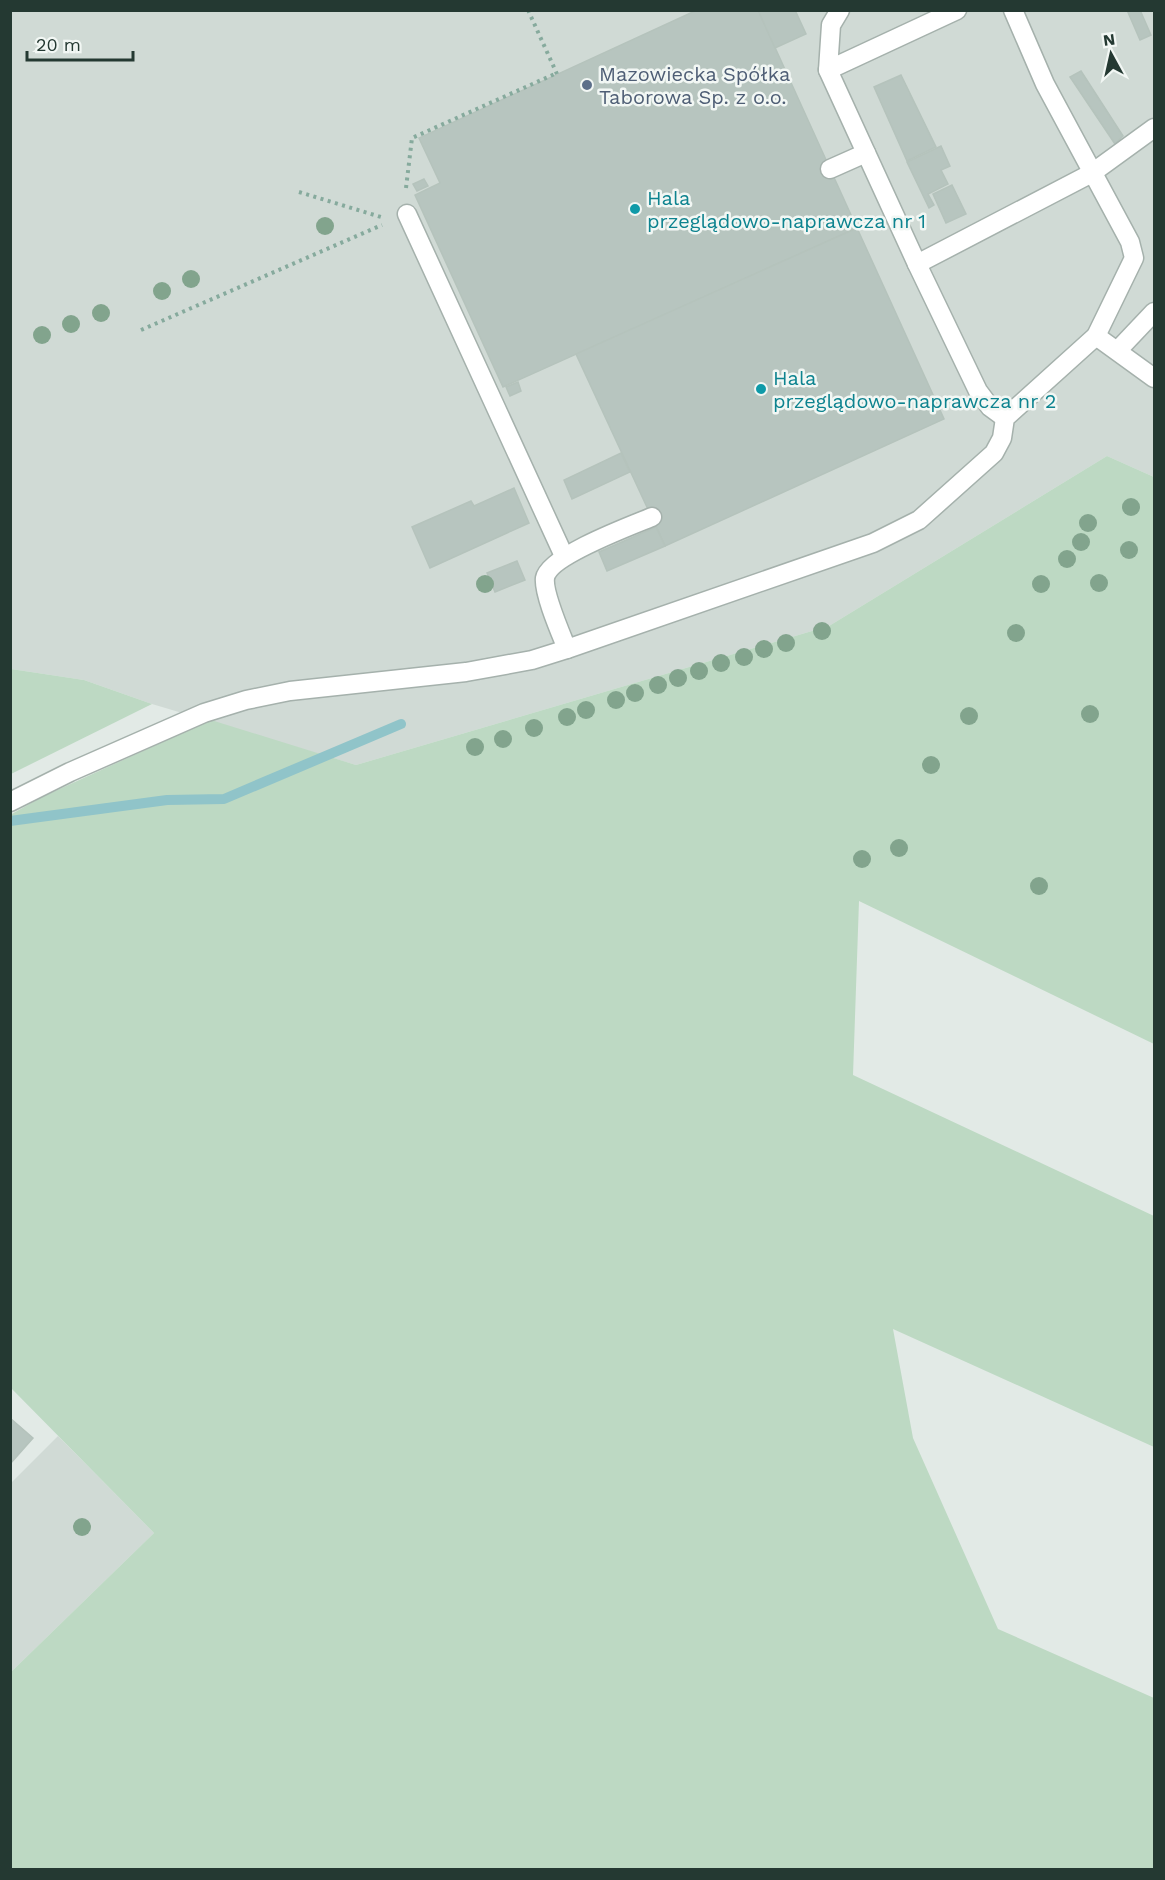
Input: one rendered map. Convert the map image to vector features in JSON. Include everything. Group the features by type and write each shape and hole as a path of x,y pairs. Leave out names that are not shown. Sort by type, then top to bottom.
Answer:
{"lane":[{"path":"840,10 831,25 828,70 978,391 990,407 1005,418"},
{"path":"828,70 957,10"},
{"path":"10,802 70,772 204,714 246,700 290,691 466,672 532,660 873,543 920,520 939,505 994,453 1002,438 1005,418 1096,336 1134,258 1130,242 1045,84 1013,10"},
{"path":"917,264 1092,173 1155,128"},
{"path":"830,169 866,153"},
{"path":"399,217 564,556"},
{"path":"1118,350 1155,312"},
{"path":"1096,336 1155,378"},
{"path":"567,649 545,583 547,573 564,556 652,517"}],"path":[{"path":"399,217 412,138 557,74 528,10"},
{"path":"299,192 399,217"},
{"path":"141,330 399,217"}],"shaded area":[{"path":"11,11 1154,11 1154,477 1107,456 829,626 356,765 152,704 84,680 11,669"},
{"path":"58,1436 154,1533 11,1672 11,1483"}],"green space":[{"path":"1107,456 1154,477 1154,1044 859,901 853,1075 1154,1216 1154,1447 893,1329 913,1438 998,1629 1154,1698 1154,1869 11,1869 11,1672 154,1533 11,1388 10,815 42,797 211,720 356,765 829,626"},
{"path":"11,669 84,680 152,704 11,774"}],"building":[{"name":"Hala przeglądowo-naprawcza nr 1","path":"697,10 758,10 857,228 503,387 415,195 440,183 419,138"},
{"path":"758,10 795,10 806,34 775,48"},
{"path":"1127,10 1140,10 1151,35 1140,40"},
{"path":"1081,71 1123,136 1115,144 1070,77"},
{"path":"901,75 936,147 907,161 874,87"},
{"path":"941,146 950,166 941,170 948,184 928,194 934,205 929,208 907,162"},
{"path":"424,179 428,186 417,191 413,184"},
{"path":"952,185 966,214 946,223 933,194"},
{"name":"Hala przeglądowo-naprawcza nr 2","path":"857,228 944,419 665,546 576,354"},
{"path":"518,382 521,391 510,396 506,387"},
{"path":"621,453 630,472 572,499 564,480"},
{"path":"514,488 529,523 430,568 412,527 471,501 474,506"},
{"path":"656,527 665,546 607,571 599,552"},
{"path":"517,561 525,580 495,592 487,573"},
{"path":"10,1418 33,1438 10,1464"}],"waterway":[{"path":"10,821 167,800 224,799 401,724"}],"place":[{"name":"Mazowiecka Spółka Taborowa Sp. z o.o.","path":"587,85"},
{"name":"Hala przeglądowo-naprawcza nr 1","path":"635,209"},
{"name":"Hala przeglądowo-naprawcza nr 2","path":"761,389"}]}
